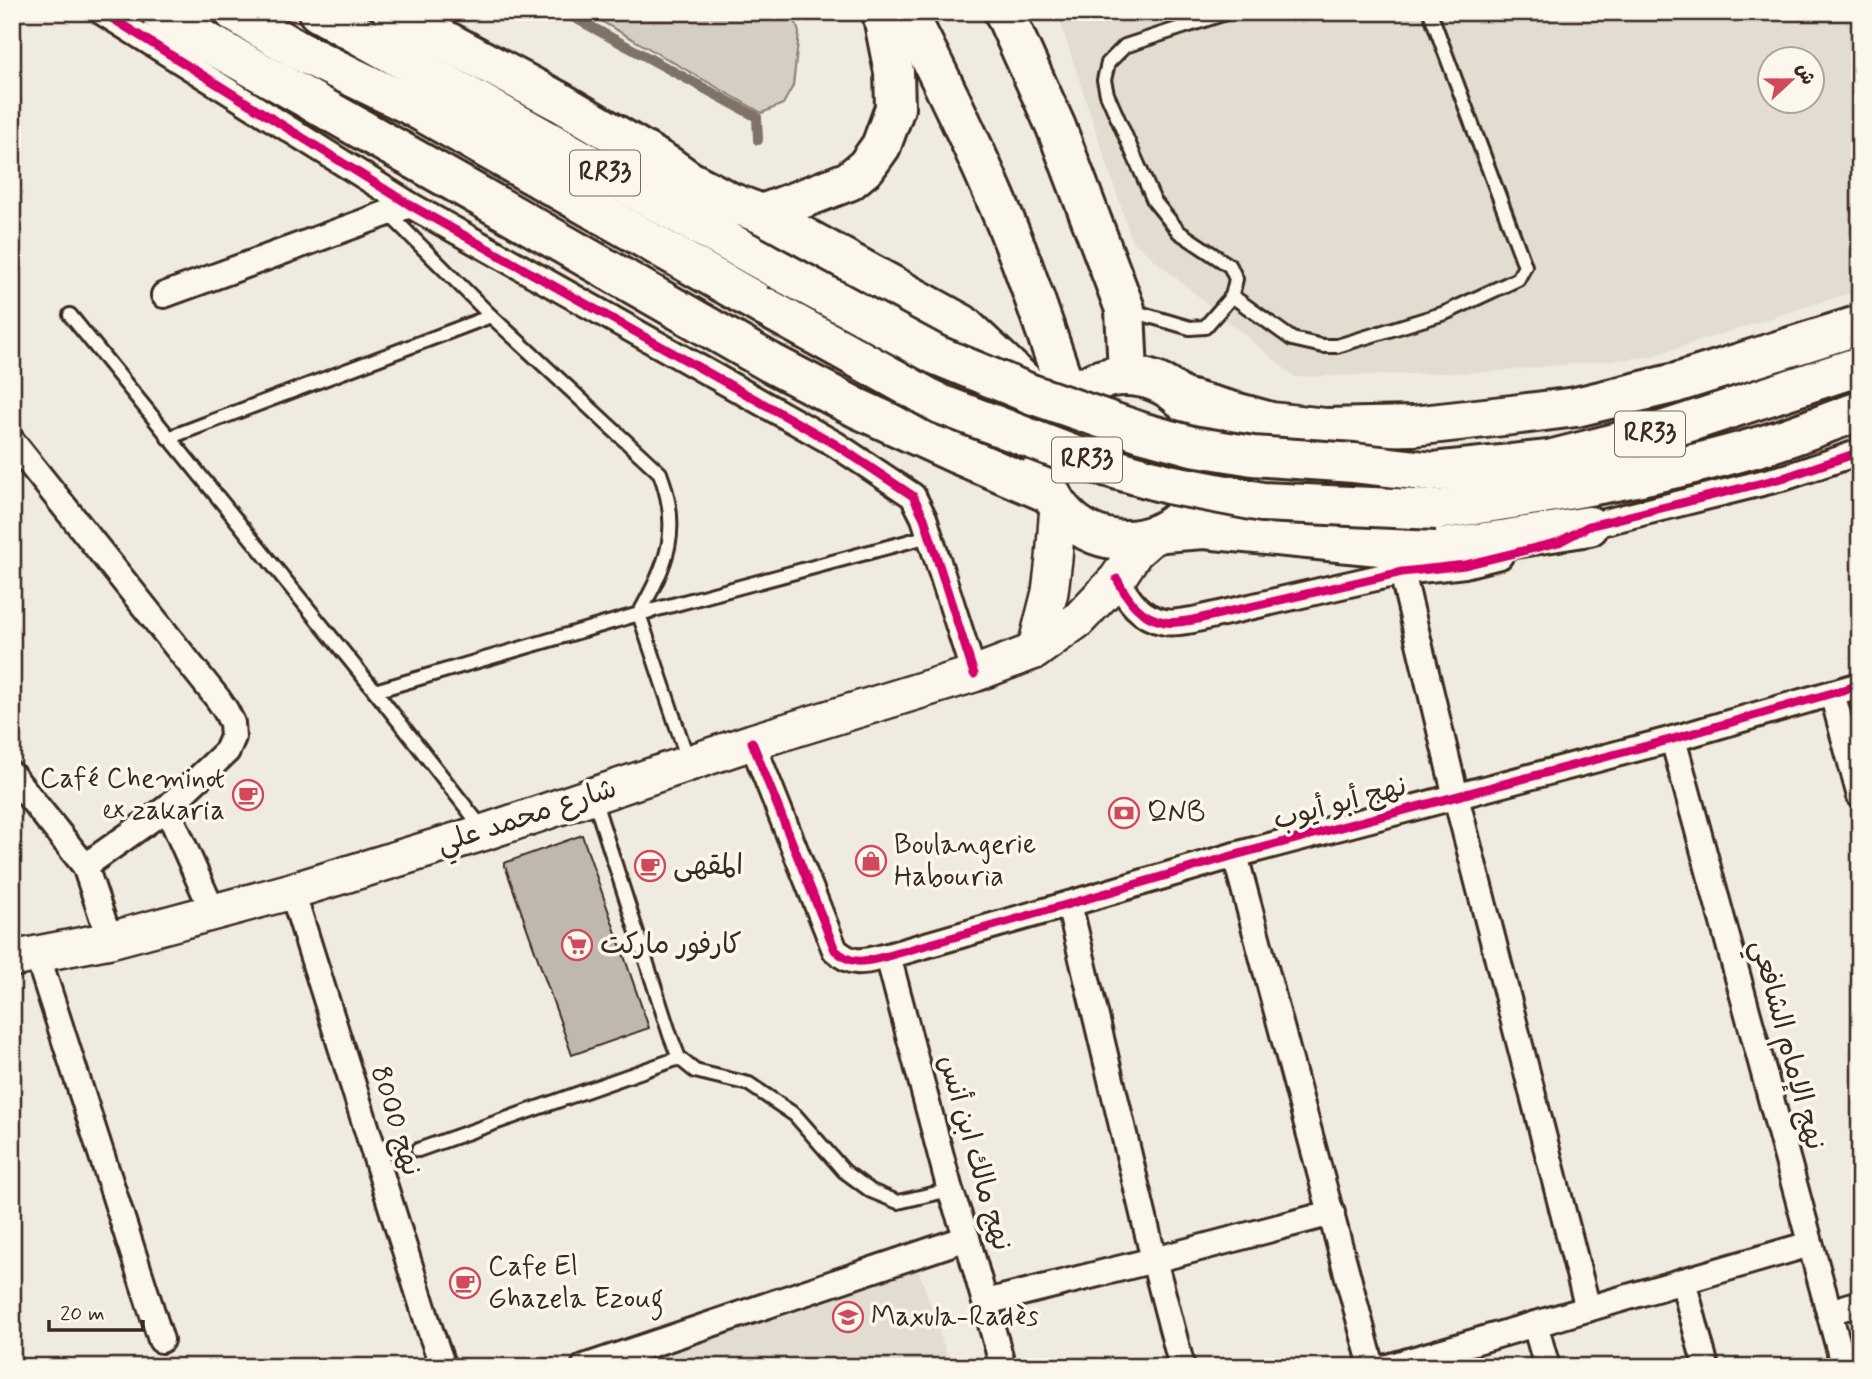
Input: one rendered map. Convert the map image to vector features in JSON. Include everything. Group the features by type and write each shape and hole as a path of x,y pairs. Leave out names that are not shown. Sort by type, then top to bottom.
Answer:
{"highway":[{"path":"160,12 200,38 771,363 857,408 1055,500"},
{"name":"RR33","path":"234,12 299,51 421,91 777,269 936,355 1031,394 1140,432 1192,446 1253,456 1433,472 1549,460 1659,432 1860,366"},
{"name":"RR33","path":"318,12 421,91 755,302 940,404 1094,463 1168,484 1262,502 1437,510 1542,496 1631,479 1756,448 1860,411"},
{"path":"392,12 561,102 688,180 730,202 762,214 962,324 1063,406"},
{"path":"762,214 849,181 866,167 881,146 895,108 894,72 882,12"},
{"path":"907,12 993,193 1020,260 1063,406"},
{"path":"1004,12 1056,127 1125,309 1128,373"},
{"path":"1180,397 1271,422 1325,428 1413,426 1500,417 1576,407 1676,383 1860,326"},
{"path":"1158,534 1182,519 1196,501 1205,480 1208,457 1204,434 1195,414 1180,397 1160,384 1128,373 1085,386 1063,406 1048,432 1044,453 1045,474 1055,500 1076,524 1100,537 1126,541 1204,529 1380,546 1441,548 1589,526"}],"main road":[{"path":"1035,651 1050,592 1054,559 1055,500"},
{"name":"شارع محمد علي","path":"24,957 110,940 292,891 485,832 752,743 974,674 1035,651 1078,620 1117,579 1135,552 1158,534"}],"street":[{"path":"102,12 399,209 835,444 913,496 924,518 974,674"},
{"path":"164,295 399,209"},
{"path":"12,441 226,710 232,723 233,737 227,751 167,808 85,866"},
{"path":"1117,579 1128,599 1144,614 1166,622 1193,620 1402,572 1465,565 1559,542 1589,526 1786,477 1860,452"},
{"path":"1402,572 1456,797 1588,1309"},
{"name":"نهج أبو أيوب","path":"752,743 835,950 851,961 860,962 1069,905 1235,855 1673,740 1860,685"},
{"path":"1832,693 1860,796"},
{"name":"نهج الإمام الشافعي","path":"1673,740 1844,1367"},
{"path":"12,775 85,866 110,940"},
{"path":"167,808 213,912"},
{"path":"1235,855 1372,1367"},
{"name":"نهج 8000","path":"292,891 443,1367"},
{"path":"1069,905 1182,1367"},
{"name":"نهج مالك ابن أنس","path":"888,956 950,1190 967,1238 1003,1367"},
{"path":"24,957 161,1340"},
{"path":"986,1302 1332,1213"},
{"path":"584,1367 967,1238"},
{"path":"1388,1367 1810,1244"},
{"path":"1683,1281 1706,1367"},
{"path":"1829,1312 1860,1303"},
{"path":"1535,1324 1547,1367"}],"lane":[{"path":"1125,309 1190,328 1205,327 1232,296 1236,279 1230,266 1179,232 1154,201 1107,94 1104,79 1108,63 1125,46 1229,12"},
{"path":"1232,296 1292,339 1323,346 1337,346 1445,313 1518,279 1525,266 1430,12"},
{"path":"399,209 491,316 660,473 669,496 671,537 662,572 639,614 689,764"},
{"path":"70,315 167,438 375,691 485,832"},
{"path":"167,438 491,316"},
{"path":"375,691 639,614 929,536"},
{"path":"593,796 679,1058 695,1071 748,1084 795,1115 844,1171 871,1191 898,1202 950,1190"},
{"path":"418,1150 679,1058"}],"shaded area":[{"path":"585,12 793,12 799,33 793,86 783,104 762,113"},
{"path":"1057,12 1860,12 1860,290 1649,357 1487,372 1295,377 1132,241"},
{"name":"Maxula-Radès","path":"918,1268 951,1367 606,1367"}],"building":[{"name":"كارفور ماركت","path":"582,835 649,1028 572,1055 504,863"}],"waterway":[{"path":"564,12 757,117 758,140"}],"cycle path":[{"path":"102,12 410,205 835,444 913,496 924,518 974,674"},
{"path":"1117,579 1130,601 1148,617 1168,623 1193,620 1402,572 1465,565 1559,542 1589,526 1786,477 1860,452"},
{"path":"752,742 835,950 848,959 860,961 888,956 1235,855 1673,739 1860,685"}],"place":[{"name":"Café Cheminot ex zakaria","path":"248,795"},
{"name":"QNB","path":"1124,813"},
{"name":"Boulangerie Habouria","path":"871,861"},
{"name":"المقهى","path":"650,866"},
{"name":"كارفور ماركت","path":"577,945"},
{"name":"Cafe El Ghazela Ezoug","path":"465,1283"},
{"name":"Maxula-Radès","path":"848,1317"}]}
